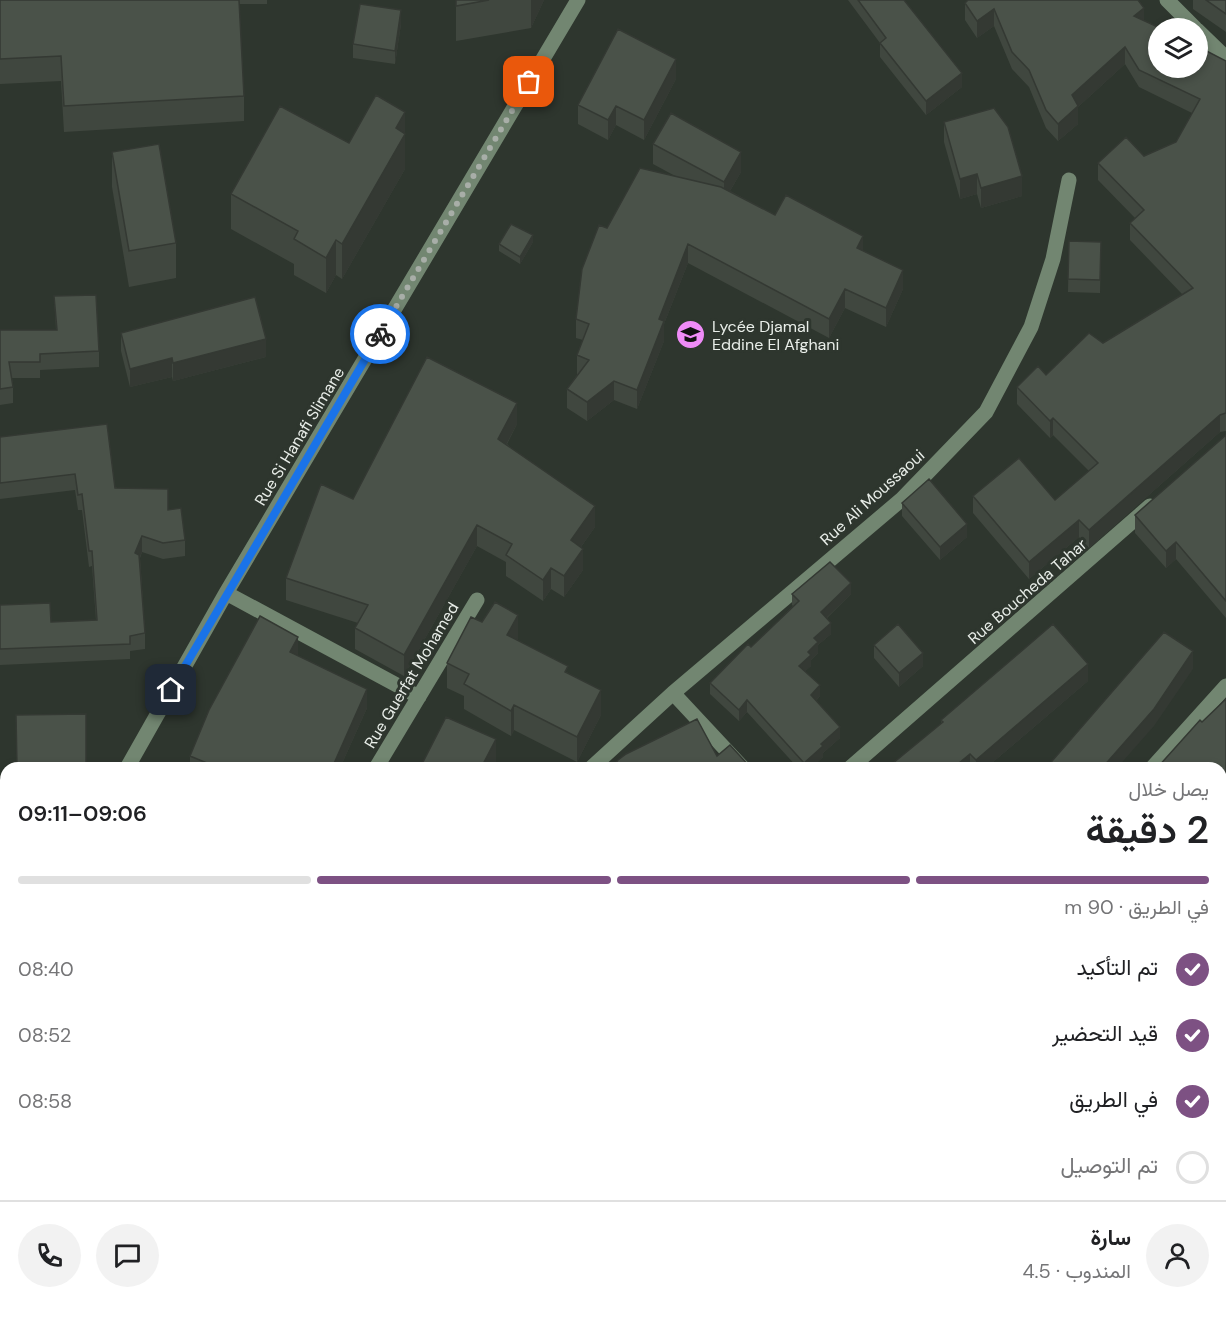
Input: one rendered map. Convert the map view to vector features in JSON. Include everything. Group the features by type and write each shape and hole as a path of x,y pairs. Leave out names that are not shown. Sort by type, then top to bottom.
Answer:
{"street":[{"name":"Rue Si Hanafi Slimane","path":"129,762 226,593 578,0"},
{"path":"1172,2 1186,18"},
{"path":"1208,41 1226,58"},
{"name":"Rue Ali Moussaoui","path":"598,762 673,693 902,499 986,412 1031,327 1053,259 1069,180"},
{"name":"Rue Boucheda Tahar","path":"857,762 1165,493"},
{"path":"226,593 418,697"},
{"name":"Rue Guerfat Mohamed","path":"380,762 477,600"},
{"path":"1157,762 1226,686"},
{"path":"673,693 736,762"}],"building":[{"path":"0,0 239,0 244,96 64,106 61,56 0,59"},
{"path":"456,0 489,0 456,6"},
{"path":"858,0 904,0 962,73 926,101 880,43 886,38"},
{"path":"968,0 1138,0 1144,8 1134,16 1148,22 1148,74 1139,70 1125,47 1072,95 1078,106 1058,124 1046,110 1029,70 1012,52 994,9 977,21 965,3"},
{"path":"1206,0 1226,0 1226,14"},
{"path":"360,4 401,10 395,51 353,44"},
{"path":"618,29 676,59 644,120 616,106 608,120 578,105"},
{"path":"1208,52 1226,61 1226,413 1220,415 1089,530 1079,520 1029,562 973,496 1019,458 1055,500 1098,463 1053,418 1050,421 1017,387 1038,366 1046,375 1089,333 1103,343 1193,288 1130,223 1144,210 1098,163 1126,137 1144,156 1176,142 1200,99 1156,78 1208,78"},
{"path":"376,95 405,112 396,128 405,134 342,244 336,240 326,258 294,239 298,231 231,194 280,106 349,143"},
{"path":"994,108 1008,127 1022,176 981,188 977,174 960,179 944,122"},
{"path":"671,113 741,152 724,182 653,144"},
{"path":"159,144 176,243 129,251 112,152"},
{"path":"640,168 721,187 775,215 786,195 863,236 857,248 903,270 886,308 845,289 829,319 688,244 659,319 664,321 637,390 614,381 587,402 567,389 589,360 577,355 589,324 576,319 582,269 599,225 607,228"},
{"path":"511,224 533,235 520,257 499,244"},
{"path":"1069,241 1101,242 1100,280 1068,279"},
{"path":"96,295 99,351 40,354 40,362 9,362 13,387 0,389 0,330 57,330 54,296"},
{"path":"255,297 266,339 173,363 172,358 130,369 121,333"},
{"path":"427,357 517,403 498,439 595,506 571,540 583,549 564,576 551,568 543,580 506,555 512,544 477,525 404,655 355,628 368,605 286,578 321,484 353,499"},
{"path":"107,424 115,488 168,489 168,510 181,508 185,540 163,543 142,536 135,553 139,555 145,633 130,636 130,644 0,649 0,605 50,603 51,622 97,620 92,551 89,551 82,494 78,495 75,474 0,483 0,437"},
{"path":"1226,435 1226,601 1176,542 1166,551 1135,515"},
{"path":"929,479 967,524 940,547 902,503"},
{"path":"830,562 851,583 821,612 831,623 814,638 818,642 808,652 811,655 799,666 820,685 811,695 840,727 805,762 747,700 739,710 710,683 748,644 751,647 799,601 792,594"},
{"path":"495,602 518,615 507,635 568,666 565,672 601,690 577,737 514,705 511,711 464,684 469,674 447,663 471,617 482,622"},
{"path":"260,616 298,637 290,652 367,689 335,762 204,762 190,756 209,710"},
{"path":"898,624 923,653 899,673 874,645"},
{"path":"1053,624 1088,664 976,760 970,754 960,762 894,762 943,722 941,720"},
{"path":"1164,632 1193,651 1154,709 1107,762 1051,762"},
{"path":"1226,699 1226,762 1162,762 1200,720 1202,722"},
{"path":"86,714 86,762 17,762 16,715"},
{"path":"446,717 496,739 484,762 423,762"},
{"path":"697,719 717,756 730,745 746,762 616,762 626,754"}],"way so far":[{"path":"380,334 529,82"}],"place":[{"name":"Lycée Djamal Eddine El Afghani","path":"691,335"}],"route":[{"path":"171,690 380,334"}]}
